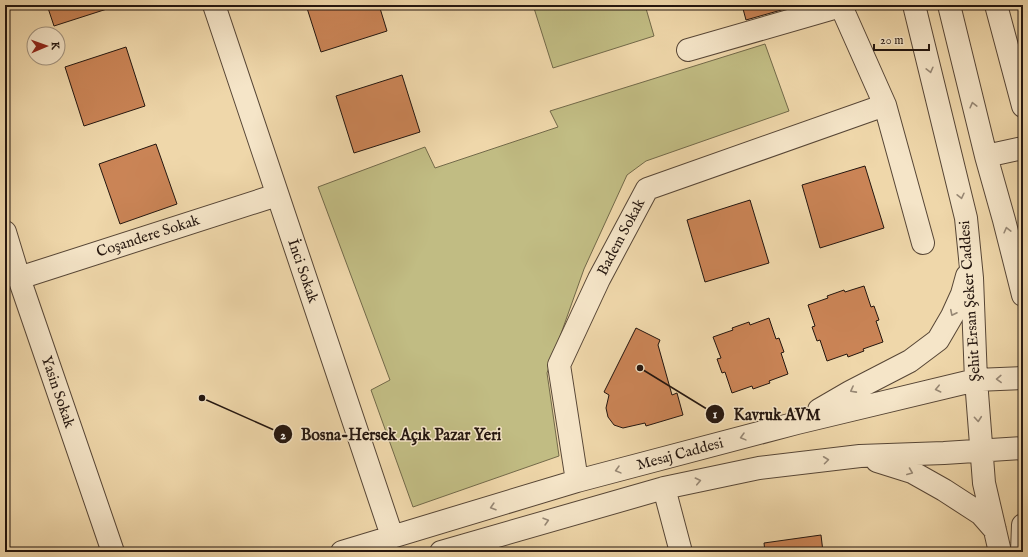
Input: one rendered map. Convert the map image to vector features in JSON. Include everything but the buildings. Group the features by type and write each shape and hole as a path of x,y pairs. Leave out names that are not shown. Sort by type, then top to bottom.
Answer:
{"street":[{"name":"İnci Sokak","path":"214,5 392,536"},
{"name":"Şehit Ersan Şeker Caddesi","path":"914,5 966,218 972,278 976,380 984,483 1000,552"},
{"path":"949,5 986,156 1022,286"},
{"path":"996,5 1023,106"},
{"path":"688,50 843,6 885,105 923,243"},
{"name":"Badem Sokak","path":"577,481 559,365 598,279 646,189 885,105"},
{"path":"986,156 1023,148"},
{"name":"Coşandere Sokak","path":"19,278 278,195"},
{"name":"Yasin Sokak","path":"5,232 19,278 113,552"},
{"path":"797,423 850,392 910,361 938,340 952,316 962,294 970,263"},
{"name":"Mesaj Caddesi","path":"342,552 577,481 797,423 976,380 1023,378"},
{"name":"Mesaj Caddesi","path":"441,552 501,543 664,488 760,468 860,456 1023,448"},
{"path":"860,456 912,472 944,490 981,514 995,530"},
{"path":"664,488 681,552"}],"shaded area":[{"path":"533,5 645,5 654,36 553,68"},
{"path":"765,44 789,111 646,161 627,175 584,269 547,373 559,456 413,507 371,390 390,380 318,187 425,147 435,168 558,127 550,111"}],"place":[{"name":"Kavruk AVM","path":"640,368"},
{"name":"Bosna-Hersek Açık Pazar Yeri","path":"202,398"}]}
